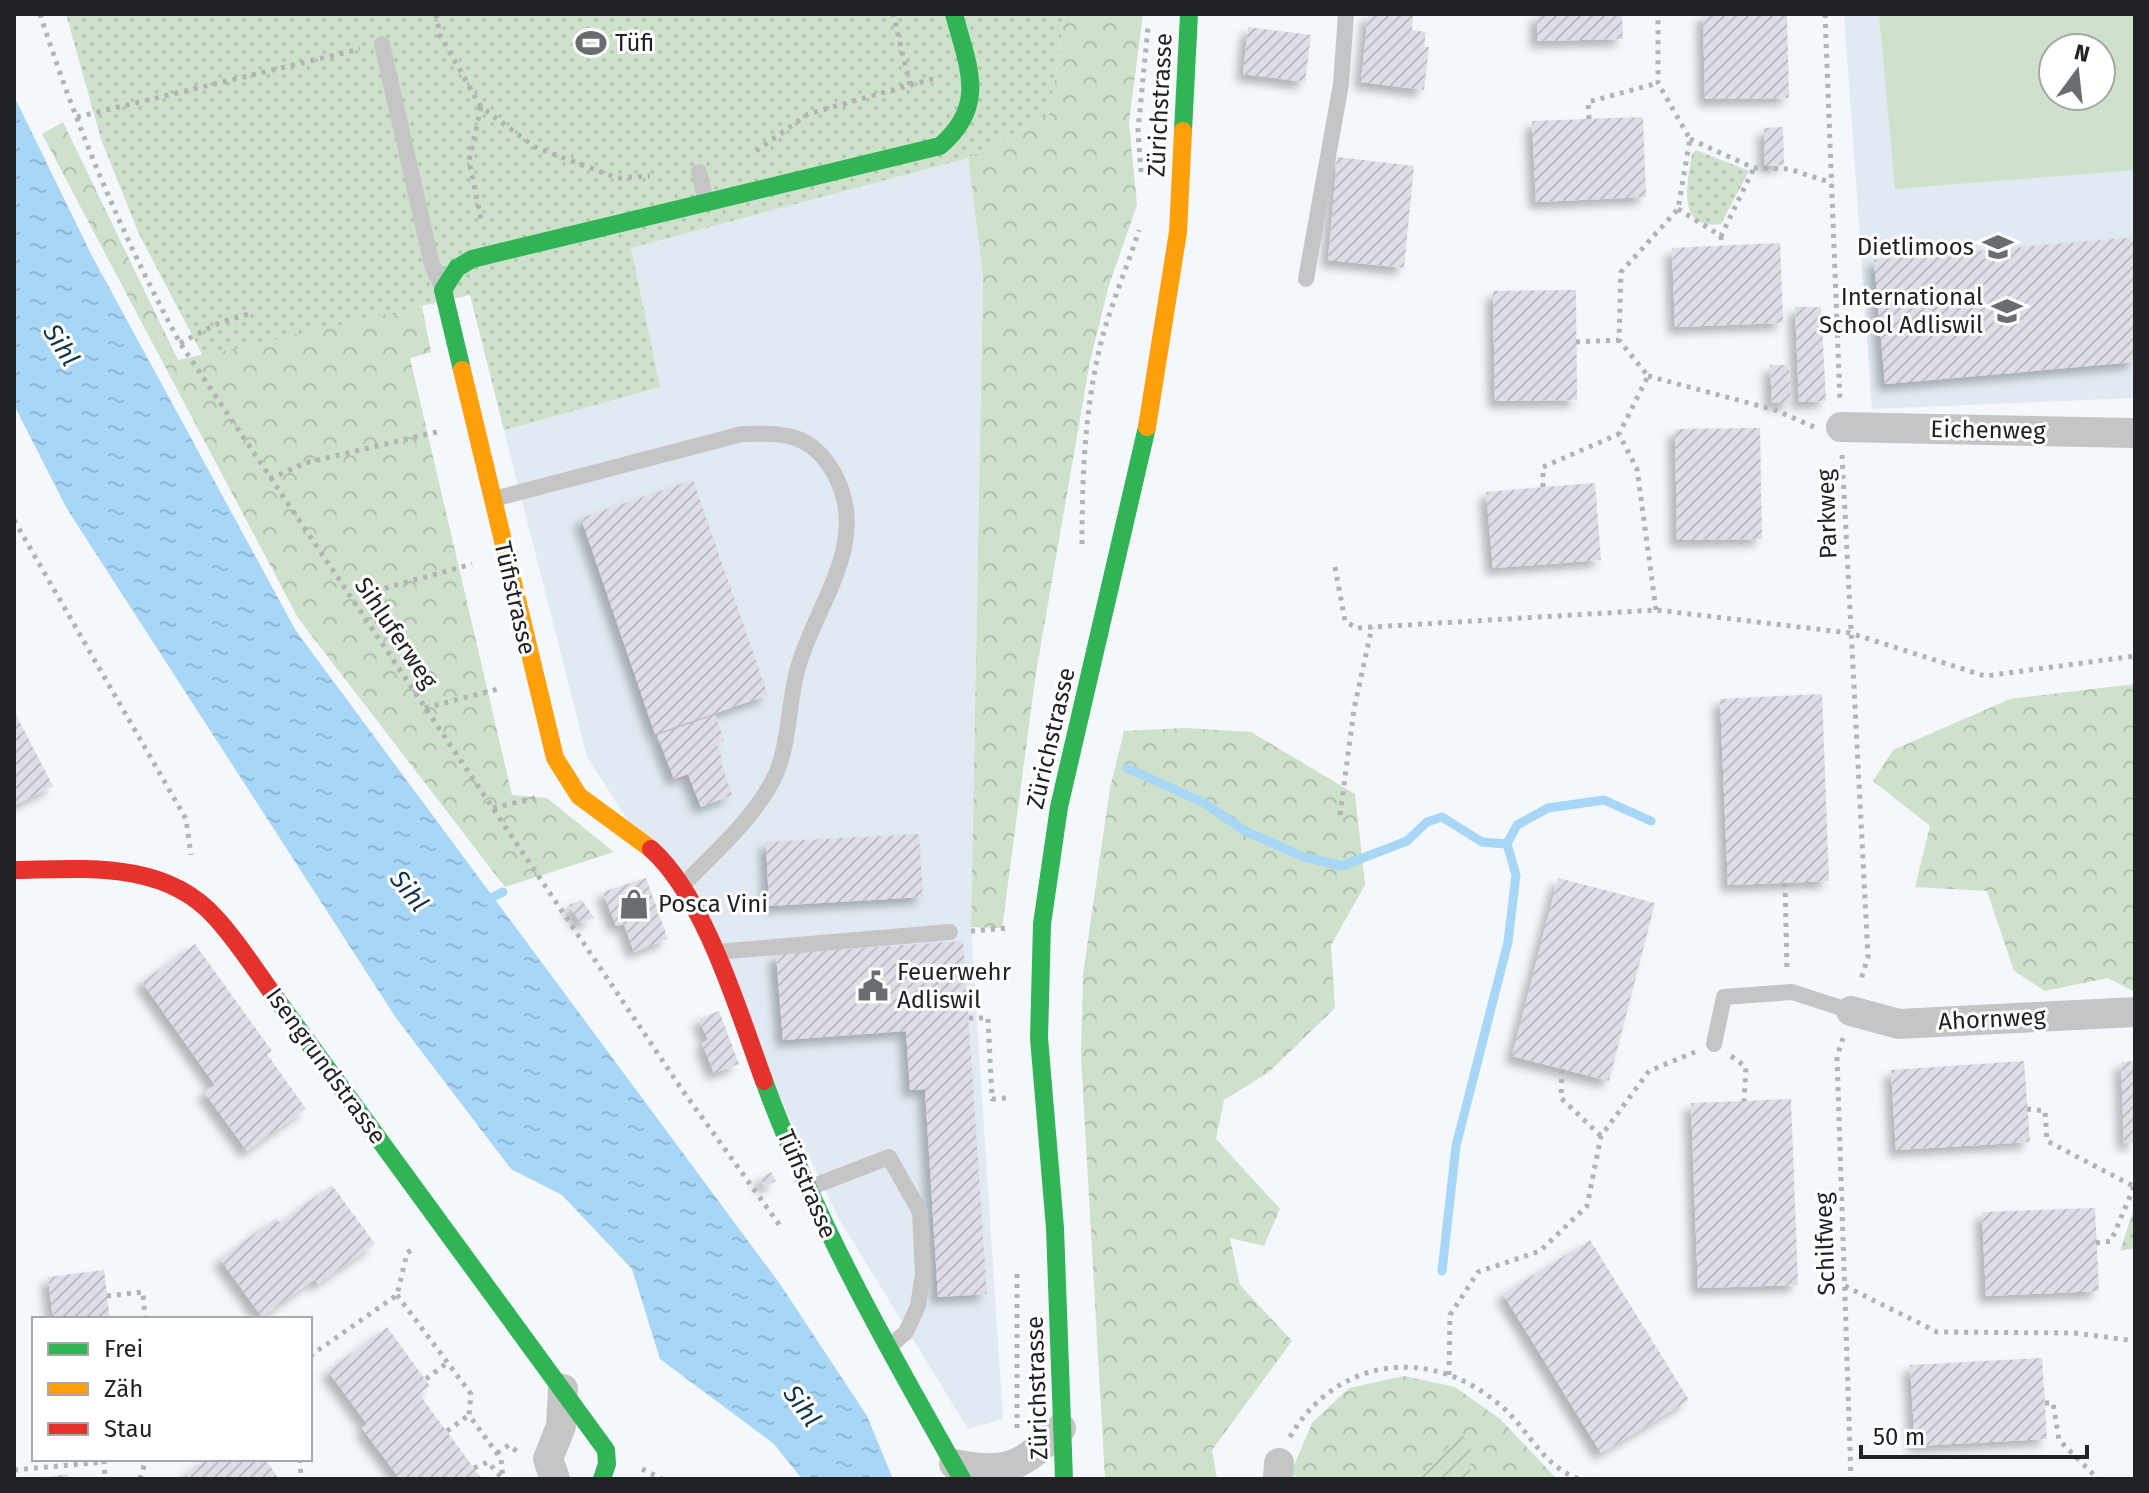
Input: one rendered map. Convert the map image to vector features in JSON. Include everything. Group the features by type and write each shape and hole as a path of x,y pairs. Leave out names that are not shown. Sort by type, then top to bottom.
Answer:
{"street":[{"path":"443,290 457,268 472,259 940,146 960,132 970,112 972,92 954,14"},
{"name":"Zürichstrasse","path":"1064,1479 1055,1228 1039,1038 1042,924 1059,807 1139,475 1167,314 1178,232 1189,14"},
{"name":"Tüfistrasse","path":"443,290 550,744 563,777 594,809 656,851 682,886 715,952 806,1189 862,1317 887,1349 958,1472 1016,1466 1061,1428"},
{"name":"Eichenweg","path":"1828,427 2135,433"},
{"name":"Isengrundstrasse","path":"14,870 118,869 147,873 174,883 216,917 606,1450 607,1464 602,1479"},
{"name":"Ahornweg","path":"1851,1011 1899,1024 2135,1012"},
{"path":"555,1479 548,1459 561,1426 563,1389"}],"lane":[{"path":"1306,279 1341,84 1346,14"},
{"path":"382,44 432,265 443,290"},
{"path":"699,172 706,202"},
{"path":"492,500 742,434 772,433 812,444 825,456 838,482 848,510 847,542 801,656 777,772 735,831 682,886"},
{"path":"715,952 950,932"},
{"path":"1714,1044 1724,997 1788,992 1851,1011"},
{"path":"806,1189 889,1157 920,1212 923,1274 918,1306 906,1332 887,1349"}],"path":[{"name":"Sihluferweg","path":"40,14 77,117 142,270 180,343 539,878 787,1236"},
{"path":"436,14 440,35 481,107 535,147 617,178 699,172"},
{"path":"754,151 808,114 910,85 893,14"},
{"path":"1658,14 1658,83 1690,139 1754,168 1789,169 1832,183"},
{"name":"Parkweg","path":"1825,14 1832,183 1828,427 1850,633 1868,957 1851,1011"},
{"path":"77,117 382,44"},
{"path":"1589,119 1588,102 1658,83"},
{"path":"475,190 469,161 481,107"},
{"path":"1690,139 1678,209 1621,272 1619,340 1648,376 1828,427"},
{"path":"1721,246 1721,236 1754,168"},
{"path":"1678,209 1721,236"},
{"path":"180,343 221,322 253,313"},
{"path":"1576,342 1619,340"},
{"path":"1543,487 1543,467 1619,434 1648,376"},
{"path":"270,479 305,463 457,427"},
{"path":"1619,434 1637,469 1656,610"},
{"path":"14,520 186,819 193,851 174,883"},
{"path":"375,591 475,562"},
{"path":"1335,567 1345,621 1356,628 1656,610 1850,633 1985,676 2135,656"},
{"path":"1340,815 1354,709 1372,627"},
{"path":"425,708 505,687"},
{"path":"493,808 550,794"},
{"path":"1785,883 1788,992"},
{"path":"950,932 1010,928"},
{"name":"Schilfweg","path":"1851,1011 1837,1057 1851,1479"},
{"path":"969,1018 996,1017"},
{"path":"988,1018 992,1099 1008,1098"},
{"path":"1449,1375 1450,1315 1478,1272 1540,1251 1587,1206 1601,1136 1649,1071 1714,1044 1746,1067 1744,1101"},
{"path":"1562,1069 1561,1098 1601,1136"},
{"path":"2027,1109 2045,1111 2047,1141 2134,1187 2111,1241 2096,1243"},
{"path":"312,1355 397,1295 407,1253 445,1228"},
{"path":"1844,1285 1937,1332 2075,1333 2135,1341"},
{"path":"107,1296 143,1292 145,1317"},
{"path":"397,1295 471,1394 469,1415 501,1459 502,1478"},
{"path":"426,1379 447,1363"},
{"path":"1278,1471 1300,1418 1317,1398 1338,1383 1387,1367 1449,1375 1500,1405 1523,1427 1542,1455 1567,1475 1580,1479"},
{"path":"2045,1403 2053,1403 2059,1440 2098,1479"},
{"path":"447,1431 469,1415"},
{"path":"14,1470 95,1461"},
{"path":"474,1468 488,1462 502,1478"},
{"path":"638,1467 662,1479"}],"shaded area":[{"name":"Dietlimoos","path":"1844,14 2135,14 2135,398 1872,409"},
{"path":"968,158 983,275 971,928 1003,1419 968,1429 839,1219 699,931 587,757 504,430 659,387 631,248"}],"green space":[{"path":"66,14 1065,14 1049,115 968,158 631,248 660,387 504,430 470,295 203,356 139,234 101,139"},
{"path":"1065,14 1143,14 1129,122 1137,205 1109,285 1090,361 1036,673 1002,928 971,927 983,275 968,158 1049,115"},
{"path":"1879,14 2135,14 2135,170 1895,189"},
{"path":"63,122 178,360 422,306 431,352 410,358 512,795 547,798 614,852 505,887 298,618 42,134"},
{"path":"1696,150 1749,171 1721,224 1696,220 1691,212 1688,177 1692,154"},
{"path":"2135,684 2135,992 2108,978 2045,991 2014,971 1987,891 1915,887 1930,826 1873,781 1893,750 2010,699"},
{"path":"1185,728 1251,732 1355,794 1365,885 1331,945 1335,1008 1269,1072 1224,1100 1216,1139 1280,1209 1264,1246 1230,1238 1240,1285 1292,1341 1212,1450 1217,1479 1105,1479 1081,1056 1083,974 1110,788 1124,731"},
{"path":"2135,1205 2135,1248 2120,1251"},
{"path":"1404,1376 1455,1387 1500,1419 1557,1479 1480,1479 1470,1472 1460,1434 1419,1479 1304,1479 1290,1475 1312,1423 1349,1388"},
{"path":"1460,1434 1471,1442 1470,1472 1480,1479 1419,1479"}],"water":[{"name":"Sihl","path":"14,96 92,256 296,631 780,1284 867,1416 893,1479 802,1479 774,1444 660,1359 632,1269 562,1195 511,1169 396,1018 67,509 14,405"}],"building":[{"path":"1368,14 1413,15 1412,30 1426,32 1424,47 1429,47 1424,90 1361,82"},
{"path":"1537,14 1622,14 1623,39 1537,41"},
{"path":"1703,14 1787,14 1789,98 1705,99"},
{"path":"1248,27 1311,35 1305,82 1243,74"},
{"path":"1643,117 1646,197 1536,202 1532,121"},
{"path":"1783,127 1784,165 1765,166 1764,128"},
{"path":"1337,157 1414,166 1404,268 1328,260"},
{"name":"International School Adliswil","path":"2135,237 2135,362 1885,384 1874,260"},
{"path":"1780,243 1783,323 1675,327 1672,248"},
{"path":"1576,290 1577,400 1495,401 1493,291"},
{"path":"1795,307 1821,307 1826,401 1799,402"},
{"path":"1770,365 1789,365 1791,403 1772,403"},
{"path":"1760,428 1762,539 1677,540 1675,429"},
{"path":"693,480 768,695 655,734 581,518"},
{"path":"1595,483 1601,560 1493,568 1486,492"},
{"path":"1822,694 1829,881 1728,885 1720,699"},
{"path":"14,711 53,786 14,806"},
{"path":"715,715 724,740 716,743 732,795 701,807 688,774 674,779 657,735"},
{"path":"919,834 923,897 769,906 766,842"},
{"path":"646,878 668,939 634,952 624,924 616,926 603,892"},
{"path":"1558,878 1655,903 1609,1081 1512,1056"},
{"path":"582,900 594,918 581,923 569,905"},
{"name":"Feuerwehr Adliswil","path":"963,941 987,1294 938,1297 925,1089 910,1090 906,1031 783,1040 776,954"},
{"path":"195,944 272,1051 267,1054 306,1109 247,1151 204,1092 215,1085 142,982"},
{"path":"719,1011 739,1064 714,1073 702,1043 708,1040 699,1019"},
{"path":"2024,1061 2030,1142 1896,1150 1891,1070"},
{"path":"2135,1061 2135,1143 2124,1143 2121,1062"},
{"path":"1791,1099 1798,1285 1698,1288 1691,1103"},
{"path":"771,1172 776,1181 765,1187 760,1178"},
{"path":"332,1185 375,1244 318,1284 315,1279 262,1317 220,1259 276,1218 280,1223"},
{"path":"2095,1208 2099,1291 1986,1296 1982,1212"},
{"path":"1590,1240 1689,1400 1601,1453 1503,1294"},
{"path":"104,1270 110,1317 53,1317 48,1277"},
{"path":"387,1327 430,1386 419,1394 482,1479 400,1479 362,1428 367,1424 328,1371"},
{"path":"2042,1358 2047,1439 1915,1446 1910,1365"},
{"path":"204,1461 266,1461 279,1479 190,1479 186,1473"},
{"path":"68,1474 69,1479 47,1479 47,1477"}],"waterway":[{"path":"1127,768 1204,803 1245,831 1304,857 1342,866 1407,841 1427,822 1442,817 1482,842 1507,844 1517,825 1548,808 1604,800 1651,821"},
{"path":"1442,1271 1456,1146 1508,942 1516,875 1507,844"},
{"path":"485,901 503,892"}],"traffic: fast":[{"path":"462,370 443,290 457,268 472,259 940,146 955,131 969,100 968,68 954,14"},
{"path":"1183,131 1189,14"},
{"path":"1064,1479 1055,1228 1039,1038 1042,924 1059,807 1147,427"},
{"path":"275,997 606,1450 607,1464 602,1479"},
{"path":"764,1081 830,1235 962,1479"}],"traffic: slow":[{"path":"1147,427 1178,232 1183,131"},
{"path":"462,370 555,758 579,796 651,849"}],"traffic: jam":[{"path":"651,849 688,896 704,926 764,1081"},
{"path":"14,870 95,869 148,877 173,886 196,899 216,918 275,997"}],"place":[{"name":"Tüfi","path":"591,43"},
{"name":"Dietlimoos","path":"1998,247"},
{"name":"International School Adliswil","path":"2007,311"},
{"name":"Posca Vini","path":"634,904"},
{"name":"Feuerwehr Adliswil","path":"873,986"}]}
